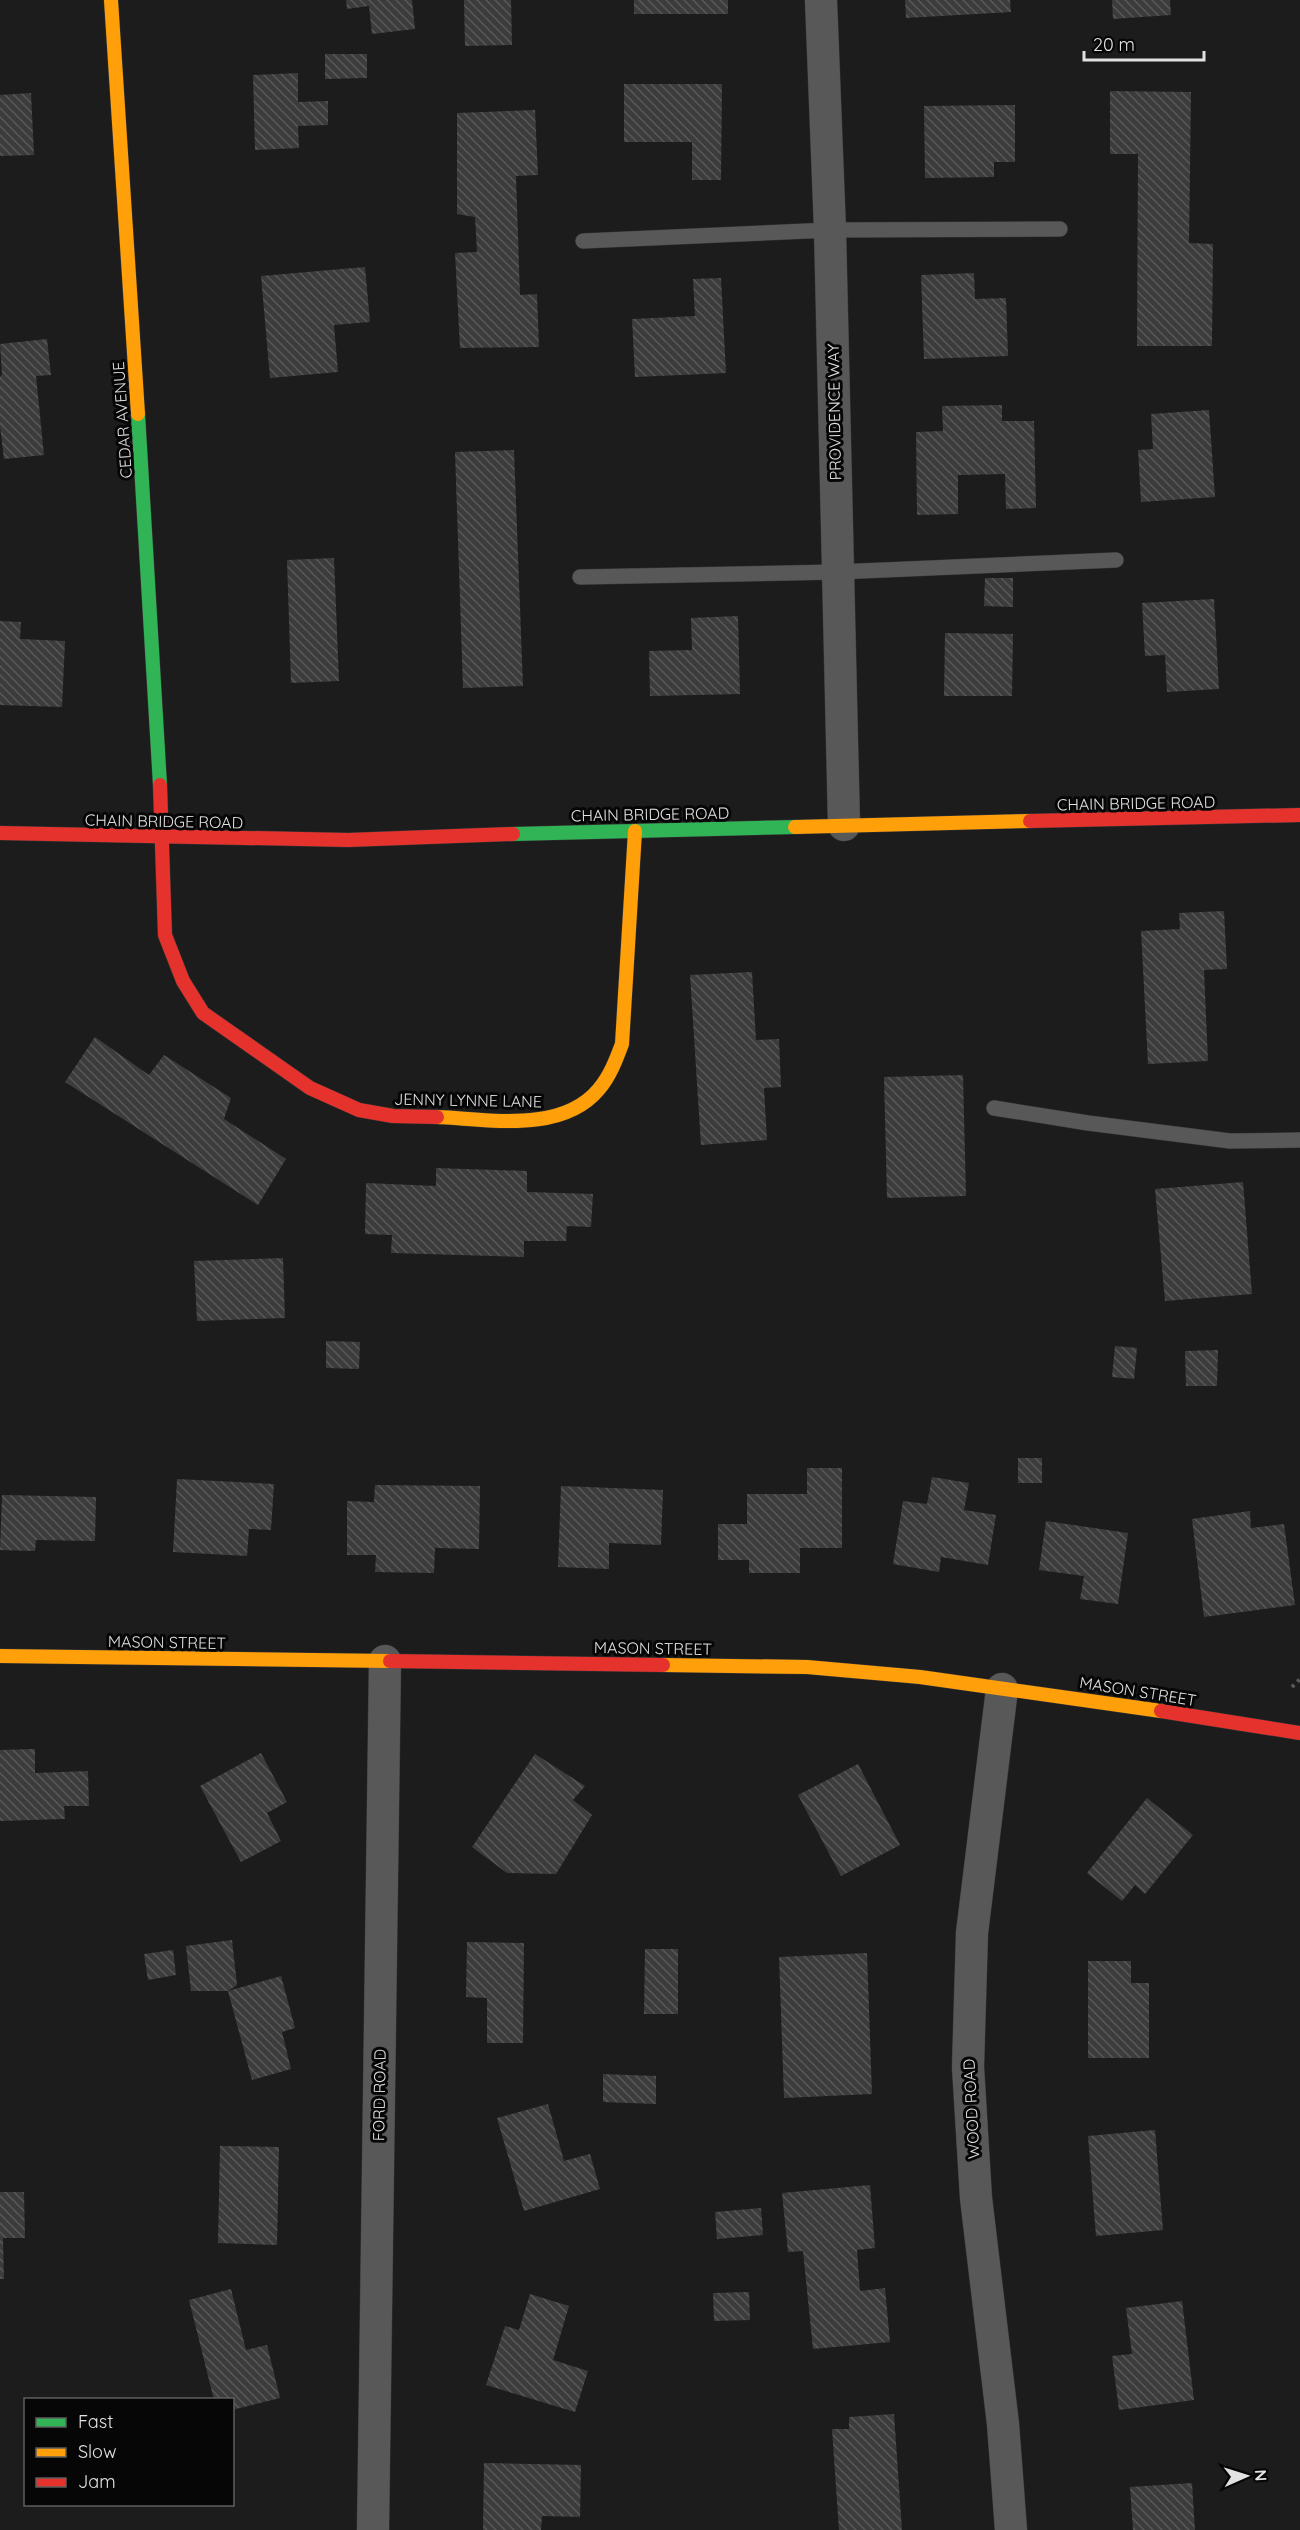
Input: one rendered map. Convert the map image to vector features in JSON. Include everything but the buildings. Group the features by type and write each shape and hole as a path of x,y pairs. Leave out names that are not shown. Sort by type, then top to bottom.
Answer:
{"street":[{"name":"CEDAR AVENUE","path":"111,0 159,739 161,838"},
{"name":"PROVIDENCE WAY","path":"821,0 830,230 844,825"},
{"name":"CHAIN BRIDGE ROAD","path":"0,833 348,840 844,825 1300,815"},
{"name":"JENNY LYNNE LANE","path":"161,838 165,935 183,981 203,1013 310,1088 359,1110 393,1116 529,1120 574,1111 600,1092 614,1070 622,1044 635,831"},
{"name":"MASON STREET","path":"0,1656 807,1667 920,1677 1082,1698 1300,1733"},
{"name":"FORD ROAD","path":"373,2530 385,1661"},
{"name":"WOOD ROAD","path":"1002,1689 972,1933 968,2067 976,2198 1003,2424 1011,2530"}],"lane":[{"path":"583,241 830,230 1060,229"},
{"path":"580,577 837,572 1116,560"},
{"path":"994,1108 1088,1123 1230,1141 1300,1140"}],"path":[{"path":"1292,1688 1300,1679"}],"traffic: fast":[{"path":"138,414 160,785"},
{"path":"513,834 795,827"}],"traffic: slow":[{"path":"111,0 138,414"},
{"path":"795,827 1030,821"},
{"path":"437,1117 501,1121 545,1118 565,1113 584,1103 603,1084 622,1044 635,831"},
{"path":"0,1656 390,1661"},
{"path":"663,1665 807,1667 920,1677 1161,1711"}],"traffic: jam":[{"path":"160,785 165,935 183,981 203,1013 310,1088 359,1110 393,1116 437,1117"},
{"path":"1030,821 1300,815"},
{"path":"0,833 348,840 513,834"},
{"path":"390,1661 663,1665"},
{"path":"1161,1711 1300,1733"}]}
